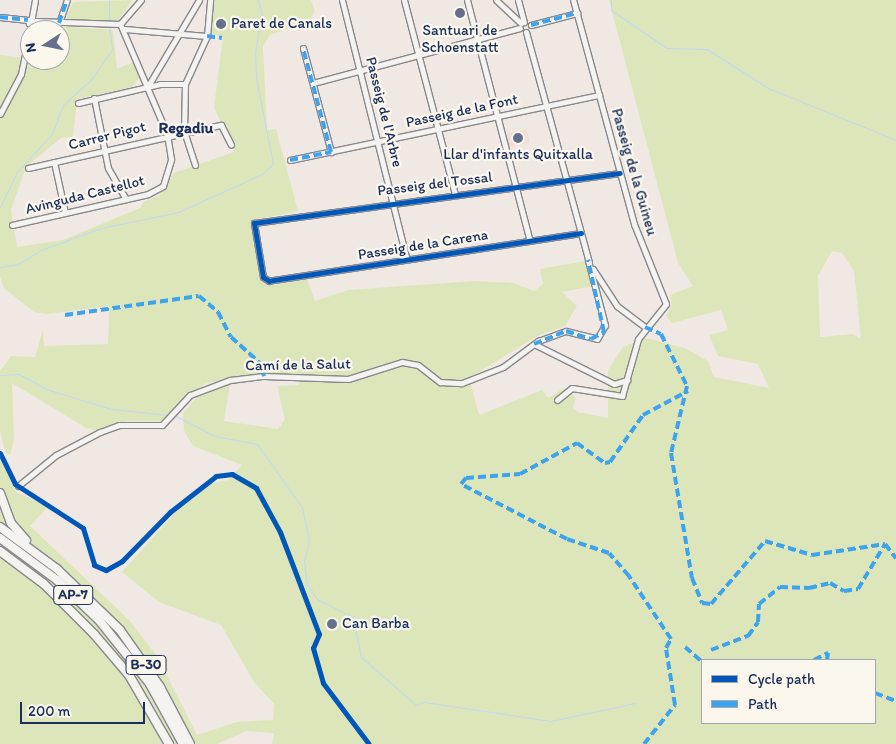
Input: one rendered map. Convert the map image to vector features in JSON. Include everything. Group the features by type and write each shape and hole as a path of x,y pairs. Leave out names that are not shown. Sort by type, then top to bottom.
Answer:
{"highway":[{"path":"0,494 11,523 37,553"},
{"name":"B-30","path":"0,527 37,553 120,630 152,674 190,744"},
{"name":"AP-7","path":"0,538 57,580 99,620 145,677 183,744"},
{"name":"AP-7","path":"0,552 44,584 94,634 129,676 169,744"}],"street":[{"path":"32,20 35,0"},
{"path":"60,20 66,0"},
{"path":"122,26 141,0"},
{"path":"148,87 178,33 200,0"},
{"path":"195,165 184,131 185,84 207,36 210,0"},
{"name":"Passeig de l'Arbre","path":"342,0 407,260"},
{"path":"404,0 455,194"},
{"path":"467,0 530,241"},
{"path":"496,0 522,24 531,26 577,14"},
{"path":"518,0 522,24 526,32 588,260 617,306 645,327 628,380 620,397 572,388 557,400"},
{"name":"Passeig de la Guineu","path":"573,0 634,224 666,304 645,327"},
{"path":"0,17 20,22"},
{"path":"70,24 122,26 207,36"},
{"path":"313,83 477,39 522,24"},
{"path":"122,26 167,134"},
{"path":"526,32 531,26"},
{"path":"290,160 331,152 303,48"},
{"path":"0,114 20,69"},
{"path":"78,103 148,87 185,84"},
{"name":"Passeig de la Font","path":"331,152 599,95"},
{"path":"94,98 103,150 113,180 126,199"},
{"name":"Carrer Pigot","path":"28,168 167,134 221,125 231,145"},
{"name":"Avinguda Castellot","path":"12,225 126,199 163,186 171,159 167,134"},
{"path":"54,162 65,213"},
{"name":"Passeig del Tossal","path":"269,281 263,277 254,223 393,202 620,173"},
{"name":"Passeig de la Carena","path":"269,281 580,233"},
{"name":"Camí de la Salut","path":"18,486 70,447 119,425 164,424 190,395 221,383 250,377 348,379 402,362 418,365 440,382 462,383 509,364 534,344 566,331 592,339 604,332 588,260"},
{"path":"534,344 614,384 628,380"}],"shaded area":[{"name":"Llar d'infants Quitxalla","path":"527,129 530,143 507,147 505,134"}],"green space":[{"path":"132,0 117,22 66,19 73,2"},
{"path":"213,0 311,0 315,11 309,21 270,35 263,46 267,130 276,129 298,211 251,221 263,281 268,286 307,279 315,301 348,290 475,281 514,283 534,291 543,284 540,269 586,261 594,286 562,292 577,306 565,326 537,336 471,377 471,385 479,415 542,390 548,398 563,389 576,397 573,408 578,412 608,418 608,370 623,347 646,338 685,348 708,361 714,377 769,388 758,364 718,356 709,335 728,330 721,310 672,323 666,316 672,305 670,295 693,286 678,263 609,0 896,0 896,744 272,744 274,733 246,731 217,744 0,744 0,459 16,492 48,507 30,526 130,621 157,656 197,735 237,722 273,720 274,704 254,682 221,625 159,602 122,572 176,512 212,483 228,480 242,465 193,446 184,431 183,413 197,397 230,384 224,421 278,429 285,419 277,386 299,385 301,375 251,374 204,384 161,421 128,421 100,431 86,428 12,383 14,440 10,455 6,454 0,431 0,371 11,356 35,357 43,329 44,346 108,344 109,306 47,314 34,312 4,288 0,277 0,55 20,57 20,70 70,70 70,27 113,30 117,69 133,62 140,77 132,87 77,99 73,137 61,138 26,167 11,210 17,247 63,240 140,208 143,202 159,196 174,173 234,152 214,107 223,37 210,33","holes":["832,251 842,253 854,271 861,339 853,334 820,337 818,276"]}],"waterway":[{"path":"109,0 109,22"},
{"path":"0,267 18,264 41,250 101,228 178,212 262,174 273,164 256,77 255,52 262,13 258,0"},
{"path":"611,0 611,10 667,48 707,49 768,88 896,140"},
{"path":"0,207 17,172 52,134 63,105 90,81 112,49 109,26"},
{"path":"0,375 19,374 46,389 111,409 170,415"},
{"path":"174,415 215,436 257,444 302,507 309,541 304,561 307,584 317,599 353,617 361,657 416,705 424,702 551,721 635,703"}],"marked path":[{"path":"60,20 67,0"},
{"path":"531,25 577,13"},
{"path":"0,17 28,20"},
{"path":"207,36 222,38"},
{"path":"290,160 331,152 303,48"},
{"path":"534,344 566,331 591,339 604,332 588,260"},
{"path":"65,315 199,296 218,312 231,337 259,362 264,376"},
{"path":"645,327 661,334 687,386 671,453 692,578 702,603 711,604 765,541 812,555 885,544 896,558"},
{"path":"644,744 675,705 666,648 671,639 629,576 609,553 567,539 461,484 466,478 520,474 577,443 605,463 610,462 643,415 688,391"},
{"path":"711,650 748,636 758,622 759,604 780,587 809,588 830,583 844,591 858,589 885,544"},
{"path":"685,647 701,661"},
{"path":"816,659 828,653 827,659"},
{"path":"876,693 896,701"}],"cycle path":[{"path":"581,233 269,281 263,277 254,223 620,173"},
{"path":"0,453 15,484 83,528 94,565 106,570 122,561 170,512 216,476 232,474 256,488 280,532 319,634 313,648 323,683 369,744"}],"place":[{"name":"Santuari de Schoenstatt","path":"460,13"},
{"name":"Paret de Canals","path":"221,24"},
{"name":"Llar d'infants Quitxalla","path":"518,138"},
{"name":"Can Barba","path":"332,624"}],"district":[{"name":"Regadiu","path":"186,128"}]}
